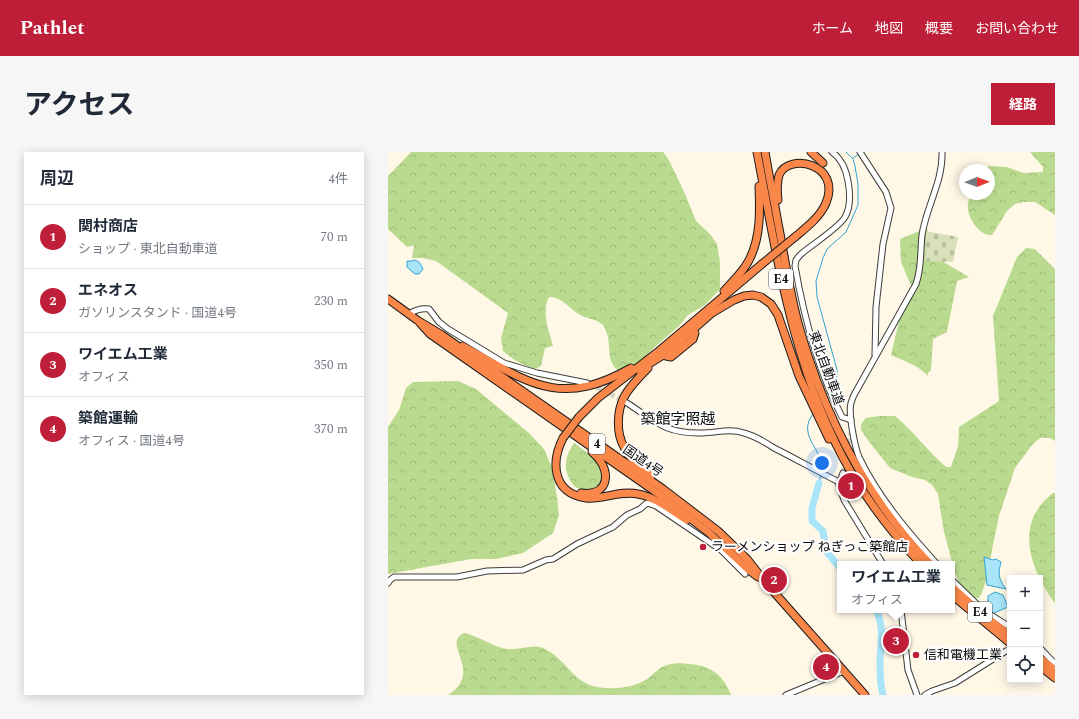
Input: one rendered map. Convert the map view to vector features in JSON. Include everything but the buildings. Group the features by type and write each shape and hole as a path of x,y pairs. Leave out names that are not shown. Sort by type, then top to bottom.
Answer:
{"highway":[{"path":"442,335 521,378 544,386 556,388 580,388 602,382 656,359 698,326 748,262 753,251 758,230 760,204 756,152"},
{"name":"東北自動車道","path":"756,152 785,299 815,404"},
{"name":"東北自動車道","path":"765,152 786,268 800,329 822,396 826,420 851,456 875,496 901,531 927,561"},
{"path":"709,312 796,239 811,229 825,214 833,190 832,181 828,170 821,160 811,152"},
{"path":"778,219 778,184 783,168 787,163 798,158 815,161 823,169 827,177 829,187 828,198 819,215 796,239"},
{"path":"718,531 704,516 643,470 631,458 623,447 618,420 622,403 630,387 684,328 709,312 734,300 744,296 761,296 771,304 778,315 796,369 815,404 826,420 836,450 895,535 918,561"},
{"name":"国道4号","path":"388,299 663,489 718,531 729,550"},
{"name":"国道4号","path":"417,320 430,334 660,495 708,532 750,571 765,582 865,695"},
{"path":"698,326 695,333 594,401 565,439 556,456 556,465 559,479 569,491 577,496 598,498 616,494 637,494 651,498 708,532"},
{"path":"565,439 560,462 561,473 564,481 569,486 581,493 592,493 603,485 606,478 606,471 599,457 583,445 578,437"},
{"name":"E4","path":"955,590 986,617 1007,633"},
{"name":"E4","path":"955,597 1007,641"},
{"path":"1043,660 1055,670"},
{"path":"1043,668 1055,678"}],"street":[{"path":"832,152 840,160 846,171 849,189 849,204 847,212 841,222 800,255 796,260 795,266 806,320 828,388 842,417 851,420"},
{"path":"860,152 886,192 891,208 883,244 876,307 875,356"},
{"path":"934,561 903,526 877,488 859,456 851,420 851,404 875,356 916,284 920,272 922,235 926,218 940,178 943,164 942,152"},
{"path":"409,314 424,308 429,309 439,322 448,329 504,363 537,373 588,383"},
{"path":"627,403 652,421 670,430 692,433 726,430 744,433 803,462 818,472 839,482"},
{"path":"843,473 839,482 844,500 881,561"},
{"path":"388,583 394,578 456,577 488,570 523,570 546,560 553,559 577,544 613,527 627,515 640,510 647,503 656,506 705,538 729,550 745,574"},
{"path":"955,583 984,611 1007,625"},
{"path":"901,613 908,670 917,695"},
{"path":"925,695 955,683 1006,651"},
{"path":"1043,651 1055,664"},
{"path":"789,694 844,671"}],"green space":[{"path":"411,152 663,152 669,160 696,221 710,234 717,244 720,262 720,289 705,305 688,315 679,326 657,345 649,353 639,368 624,374 617,370 613,365 608,337 603,325 598,321 580,315 558,299 549,297 546,315 553,346 545,348 541,366 535,369 526,366 514,360 503,351 501,338 508,313 436,261 423,258 412,258 414,245 407,247 388,229 388,176"},
{"path":"1030,152 1055,152 1055,215 1035,202 1024,202 1015,204 1007,211 992,235 983,233 976,227 969,214 969,200 995,200 995,166 1007,167 1024,173 1043,172 1043,167"},
{"path":"927,228 935,257 969,277 957,281 947,332 933,339 931,370 928,373 928,376 915,366 891,355 899,321 912,288 901,262 900,239"},
{"path":"926,231 958,237 953,262 925,261"},
{"path":"1026,248 1035,249 1055,269 1055,441 1050,438 1040,438 1032,445 1015,468 999,516 985,584 981,595 978,598 973,598 962,589 955,573 955,561 952,561 944,532 938,494 932,485 925,480 912,477 890,468 861,430 861,424 866,418 895,416 946,467 951,467 958,446 959,427 999,401 993,316 1017,257"},
{"path":"458,381 476,389 529,433 544,449 552,468 559,515 553,533 523,553 496,559 471,559 388,574 388,427 399,410 406,388 413,382"},
{"path":"574,443 600,462 603,481 594,489 585,490 577,488 574,486 567,474 566,460"},
{"path":"1053,493 1055,493 1055,603 1043,585 1043,575 1038,575 1030,551 1029,538 1031,526 1035,514 1042,503"},
{"path":"464,633 503,648 514,649 541,647 553,654 578,678 585,683 594,686 615,688 632,686 647,679 664,666 683,663 703,666 715,672 724,681 731,695 448,695 458,686 463,677 463,668 457,644 458,638"}],"water":[{"path":"413,260 420,263 423,269 419,274 415,274 407,267 407,261"},
{"path":"984,557 993,560 996,559 1001,562 999,576 1006,589 987,585"},
{"path":"995,592 1003,595 1007,607 994,613 988,609 988,596"}],"waterway":[{"path":"831,390 836,385 837,370 817,297 816,281 827,249 846,232 858,205 858,184 855,166 853,159 846,152"},
{"path":"853,158 859,154"},
{"path":"813,414 809,422 809,436 819,456 822,471"},
{"path":"819,483 821,475"},
{"path":"819,483 812,508 812,521 823,531 826,551 837,564"},
{"path":"878,613 881,629 880,671 883,695"}],"tunnel":[{"path":"590,384 624,401"},
{"path":"843,473 852,429"}],"place":[{"name":"関村商店","path":"851,486"},
{"name":"ラーメンショップ ねぎっこ築館店","path":"703,547"},
{"name":"エネオス","path":"774,580"},
{"name":"ワイエム工業","path":"896,641"},
{"name":"信和電機工業","path":"916,655"},
{"name":"築館運輸","path":"826,667"}],"district":[{"name":"築館字照越","path":"678,419"}]}
